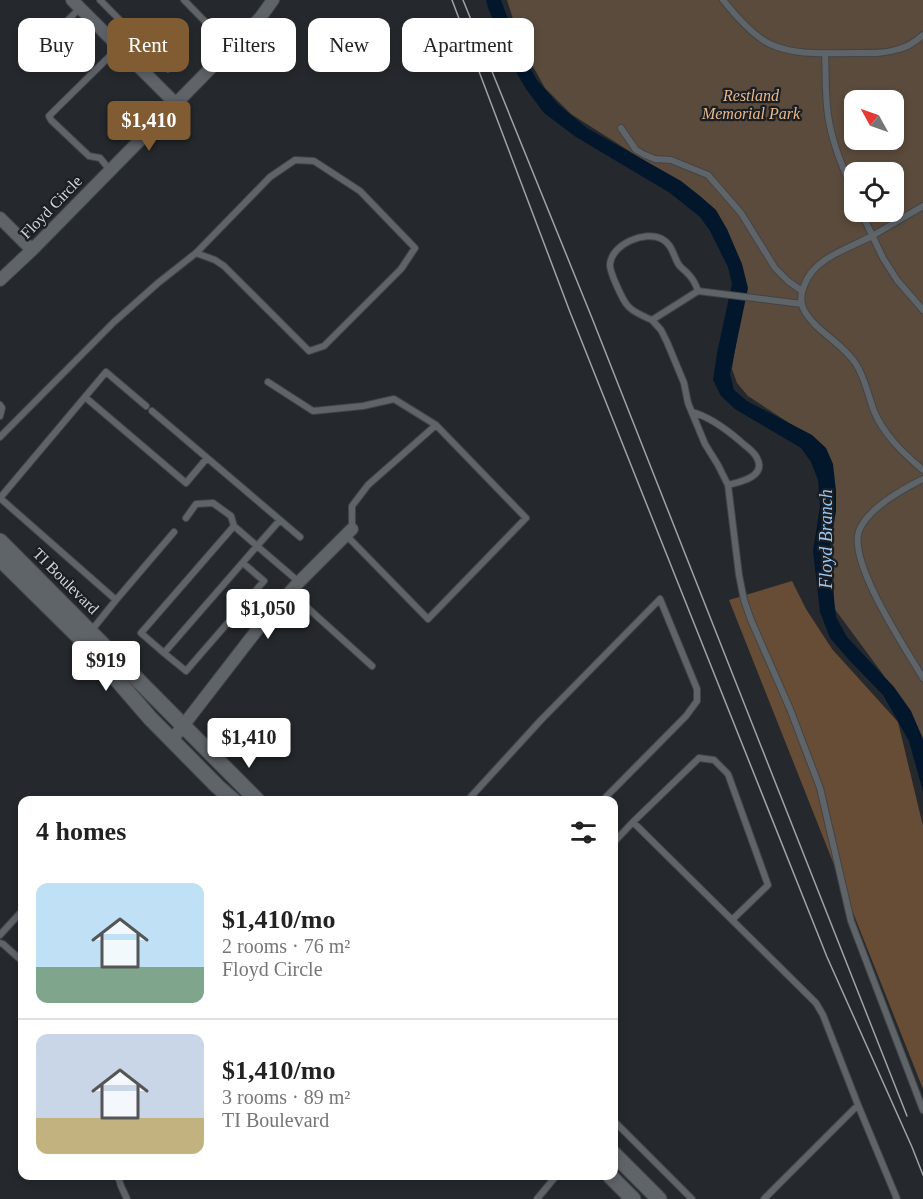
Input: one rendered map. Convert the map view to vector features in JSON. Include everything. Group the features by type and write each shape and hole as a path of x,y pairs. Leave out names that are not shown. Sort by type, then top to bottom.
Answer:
{"street":[{"name":"Floyd Circle","path":"260,18 273,0"},
{"path":"76,4 107,35"},
{"path":"144,72 176,104"},
{"name":"Floyd Circle","path":"0,280 207,72"},
{"path":"0,218 32,250"},
{"path":"172,740 267,616 349,532"},
{"name":"TI Boulevard","path":"0,541 253,796"},
{"name":"TI Boulevard","path":"0,559 86,644 138,706 228,796"},
{"path":"618,1158 659,1199"},
{"path":"614,1180 633,1199"}],"lane":[{"path":"100,0 118,18"},
{"path":"184,0 202,18"},
{"path":"723,0 740,19 770,44 804,52 889,51 900,49 923,35"},
{"path":"64,18 76,4"},
{"path":"825,53 832,137 844,171"},
{"path":"107,59 49,116 89,156 100,158 111,170"},
{"path":"621,128 636,150 655,159 670,160 708,175 741,213 775,268 802,291"},
{"path":"0,437 114,322 158,283 196,254 270,177 295,160 314,161 360,191 415,248 401,269 324,346 309,351 224,266 215,260 196,254"},
{"path":"923,206 820,263 806,279 801,298 808,316 848,353 856,364 863,376 875,413 882,426 905,454 923,470"},
{"path":"866,222 883,258 897,280 923,310"},
{"path":"698,291 691,276 679,266 670,246 661,239 648,236 621,246 614,254 610,264 611,274 628,307 652,320 661,330 684,383 688,403 705,444 728,485 744,600 790,709 819,788 851,921 923,1110"},
{"path":"652,320 698,291 802,304"},
{"path":"116,600 0,498 106,372 146,406"},
{"path":"268,382 313,411 363,406 394,399 436,425 526,518 428,619 349,532 352,506 368,485 436,425"},
{"path":"85,397 186,483 207,458"},
{"path":"0,405 2,408 0,416"},
{"path":"152,411 300,537"},
{"path":"692,412 704,415 730,433 758,458 759,466 749,480 728,485"},
{"path":"923,479 893,496 869,517 860,530 858,544 862,562 877,602 923,678"},
{"path":"186,518 196,504 213,503 231,516 234,526 299,582"},
{"path":"164,652 280,520"},
{"path":"234,526 141,633 186,671 264,581 243,563"},
{"path":"90,632 174,532"},
{"path":"290,592 372,666"},
{"path":"472,796 541,720 660,599 697,689 697,700 686,716 607,796"},
{"path":"618,838 699,758 714,760 728,774 768,885 732,920"},
{"path":"633,822 816,1003 823,1015 897,1199"},
{"path":"0,934 18,915"},
{"path":"0,943 18,957"},
{"path":"764,1199 858,1105"},
{"path":"618,1125 692,1199"},
{"path":"119,1180 127,1199"},
{"path":"537,1199 553,1180"}],"green space":[{"name":"Restland Memorial Park","path":"507,0 923,0 923,749 916,730 882,673 834,608 832,475 821,444 748,396 737,383 732,369 746,281 689,189 571,114 545,88 534,68 534,18 513,18"}],"shaded area":[{"path":"792,581 806,609 832,649 898,722 923,826 923,1089 729,600"}],"water":[{"path":"486,0 501,0 508,18 492,18"},
{"name":"Floyd Branch","path":"516,72 532,72 558,104 587,128 681,181 716,210 727,229 742,264 748,288 730,374 734,390 747,401 812,435 826,448 833,464 836,491 836,511 829,553 836,617 847,637 894,687 911,711 923,739 923,792 909,741 883,695 830,638 820,612 813,551 820,506 818,480 811,462 801,448 735,409 721,396 713,380 732,284 728,267 710,231 700,217 670,193 576,137 544,113"}],"tram line":[{"path":"452,0 570,312 827,957 923,1175"},
{"path":"463,0 592,318 907,1116"}]}
